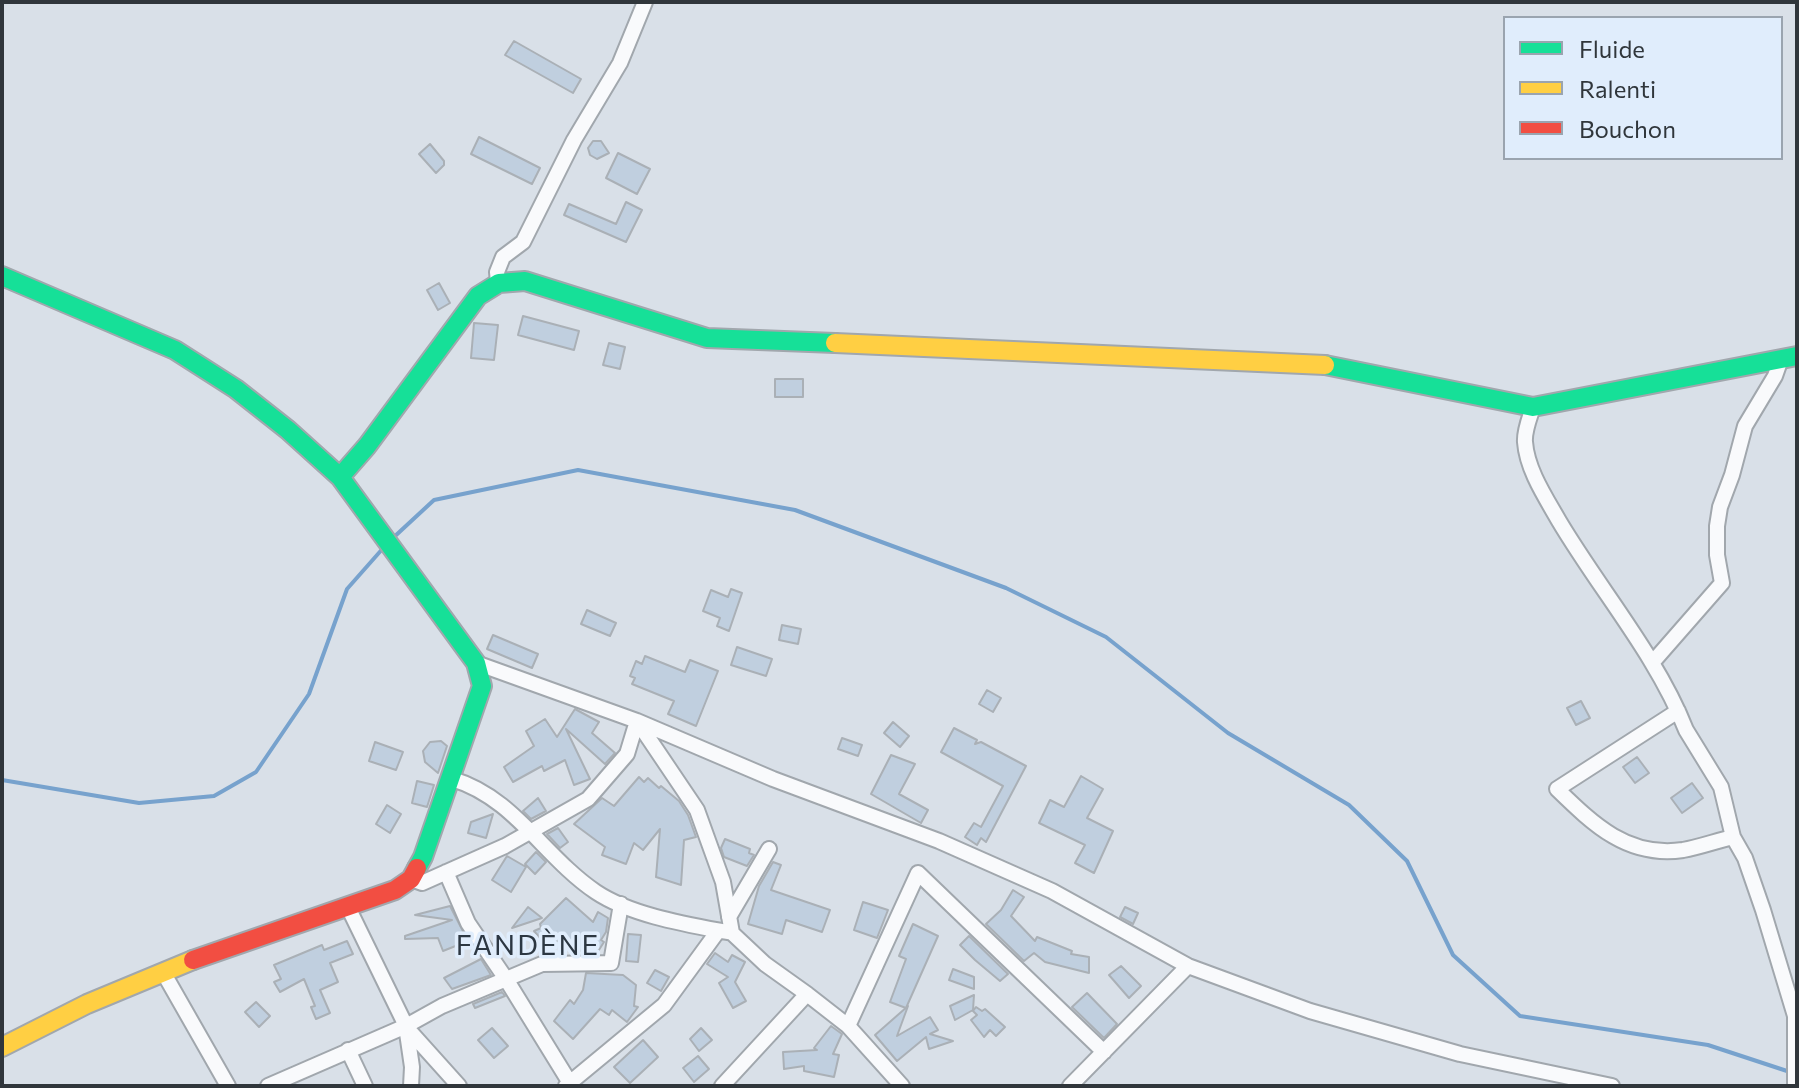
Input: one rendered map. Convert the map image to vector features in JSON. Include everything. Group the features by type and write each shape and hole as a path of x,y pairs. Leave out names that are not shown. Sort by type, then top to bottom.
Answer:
{"main road":[{"path":"2,276 175,350 236,389 288,430 340,477 476,663 482,686 452,779 423,857 411,879 383,895 347,905 163,972 87,1004 2,1047"},
{"path":"340,477 367,446 464,312 487,287 498,282 525,281 707,338 1320,364 1533,407 1789,358"}],"street":[{"path":"498,282 497,272 503,257 523,242 574,140 620,63 645,2"},
{"path":"1652,663 1722,583 1717,555 1720,507 1745,426 1789,358"},
{"path":"1533,407 1525,441 1531,469 1587,569 1668,687 1686,730 1721,787 1733,837 1745,858 1795,1016 1795,1086"},
{"path":"476,663 637,721 773,779 939,841 1052,891 1188,966 1310,1011 1460,1054 1612,1086"},
{"path":"1678,711 1557,789 1596,827 1639,849 1683,850 1733,837"},
{"path":"411,879 422,883 505,846 588,799 627,754 637,721"},
{"path":"637,721 697,810 723,882 729,917"},
{"path":"452,779 469,784 497,800 596,892 621,904 725,932 848,1026 902,1086"},
{"path":"446,872 468,923 506,979 568,1084 664,1005 725,932 729,917 769,849"},
{"path":"848,1026 918,873 1104,1052"},
{"path":"268,1086 542,964 611,963 621,904"},
{"path":"347,905 406,1026 459,1086"},
{"path":"1070,1086 1188,966"},
{"path":"163,972 228,1086"},
{"path":"722,1086 807,994"},
{"path":"406,1026 412,1067 411,1086"},
{"path":"348,1050 365,1086"}],"building":[{"path":"514,41 581,79 573,93 505,55"},
{"path":"479,137 540,168 532,184 471,154"},
{"path":"593,141 601,141 609,153 597,159 590,155 588,148"},
{"path":"430,144 444,161 436,173 419,154"},
{"path":"618,153 650,169 637,194 606,178"},
{"path":"626,202 642,210 626,242 564,215 569,204 616,224"},
{"path":"439,283 450,303 438,310 427,290"},
{"path":"523,316 579,331 574,350 518,335"},
{"path":"474,323 498,325 494,360 471,358"},
{"path":"609,343 625,347 620,369 603,365"},
{"path":"775,379 803,379 803,397 775,397"},
{"path":"731,589 742,593 729,631 717,626 720,618 703,611 711,590 728,597"},
{"path":"587,610 616,623 610,636 581,624"},
{"path":"782,625 801,629 798,644 779,640"},
{"path":"493,635 538,654 532,668 487,649"},
{"path":"737,647 772,659 766,676 731,665"},
{"path":"645,656 685,672 690,660 718,671 696,726 668,714 674,701 632,684 635,678 630,676 636,661 642,664"},
{"path":"987,690 1001,698 993,712 979,704"},
{"path":"1581,701 1590,718 1576,725 1567,708"},
{"path":"575,709 599,722 592,733 615,753 605,764 566,729 590,779 574,785 565,760 544,771 542,766 513,782 504,767 534,746 526,731 545,719 557,737"},
{"path":"893,722 909,736 900,747 884,733"},
{"path":"954,728 977,740 975,744 981,742 1026,766 986,842 981,838 977,845 965,837 974,823 981,827 1003,786 941,752"},
{"path":"842,738 862,745 858,756 838,749"},
{"path":"441,741 447,746 438,773 425,762 423,751 430,742"},
{"path":"375,742 403,752 396,770 369,761"},
{"path":"891,755 915,764 899,794 928,810 921,823 871,794"},
{"path":"1637,757 1649,773 1635,783 1623,767"},
{"path":"1081,776 1103,789 1087,818 1113,831 1094,873 1075,863 1085,845 1039,823 1050,800 1064,807"},
{"path":"639,777 644,782 648,778 659,788 661,786 679,801 688,815 696,837 684,840 681,885 656,877 660,829 643,850 634,843 626,864 602,855 605,847 574,824 602,798 614,806"},
{"path":"417,781 434,785 427,807 412,803"},
{"path":"1692,783 1703,798 1682,813 1671,798"},
{"path":"538,798 546,811 531,819 523,811"},
{"path":"387,805 401,814 390,833 376,824"},
{"path":"493,814 486,838 468,833 471,822"},
{"path":"558,828 568,842 560,848 547,834"},
{"path":"725,839 750,849 749,853 754,855 747,866 724,857 721,848"},
{"path":"536,852 546,862 535,874 525,864"},
{"path":"507,856 526,867 511,892 492,880"},
{"path":"773,862 781,865 771,890 830,910 822,932 786,920 782,934 748,924 759,886"},
{"path":"1013,890 1024,897 1011,916 1035,941 1037,937 1072,951 1071,954 1089,957 1089,973 1045,962 1034,953 1024,961 986,924 1001,910"},
{"path":"566,898 593,922 598,912 608,918 601,940 604,942 597,953 584,953 561,938 549,948 534,931 541,928 540,924"},
{"path":"863,902 888,910 877,938 854,930"},
{"path":"450,906 468,941 443,951 438,938 405,939 405,936 452,920 415,915"},
{"path":"528,907 542,918 512,928"},
{"path":"1125,907 1138,913 1133,924 1120,917"},
{"path":"913,924 938,936 906,1008 890,1002 906,959 899,956"},
{"path":"628,934 641,935 638,962 626,961"},
{"path":"969,936 1008,974 1000,981 960,945"},
{"path":"347,941 353,954 330,963 338,982 320,990 330,1013 316,1019 311,1007 315,1006 304,979 280,992 274,982 281,979 274,965 322,945 324,950"},
{"path":"715,953 728,962 732,955 745,962 735,982 746,1001 733,1008 719,983 728,977 707,964"},
{"path":"481,959 491,975 452,989 444,978"},
{"path":"1121,966 1141,986 1129,998 1109,975"},
{"path":"953,969 974,977 974,989 949,980"},
{"path":"655,970 669,977 661,991 647,983"},
{"path":"586,973 623,975 636,985 634,1006 638,1007 627,1022 612,1010 609,1015 600,1009 573,1039 554,1021 570,1000 574,1004 583,990"},
{"path":"502,992 505,996 475,1008 473,1004"},
{"path":"1087,993 1117,1024 1104,1038 1072,1007"},
{"path":"974,995 973,1010 955,1020 950,1006"},
{"path":"256,1002 270,1016 259,1027 245,1012"},
{"path":"908,1006 897,1036 930,1017 938,1030 930,1034 953,1041 929,1049 926,1037 897,1061 875,1035"},
{"path":"976,1007 982,1011 985,1009 1005,1027 996,1036 990,1030 984,1037 971,1020 977,1015 973,1011"},
{"path":"831,1026 842,1034 833,1054 839,1055 834,1077 804,1071 804,1066 784,1069 783,1052 817,1050 814,1048"},
{"path":"492,1028 508,1046 494,1058 478,1040"},
{"path":"701,1028 712,1040 699,1051 690,1039"},
{"path":"643,1040 658,1057 630,1083 614,1067"},
{"path":"698,1056 709,1069 694,1082 683,1068"}],"waterway":[{"path":"394,537 434,500 578,470 795,510 1006,588 1106,637 1228,733 1349,805 1407,861 1453,955 1520,1016 1708,1045 1790,1072"},
{"path":"2,780 139,803 214,796 256,772 309,694 347,589 385,546"}],"traffic: fast":[{"path":"2,276 175,350 236,389 288,430 340,477 476,663 482,686 417,868"},
{"path":"340,477 367,446 478,296 499,283 525,281 707,338 835,343"},
{"path":"1325,365 1533,407 1797,356"}],"traffic: slow":[{"path":"835,343 1325,365"},
{"path":"2,1047 87,1004 193,960"}],"traffic: jam":[{"path":"193,960 395,890 411,879 417,868"}],"district":[{"name":"FANDÈNE","path":"528,946"}]}
